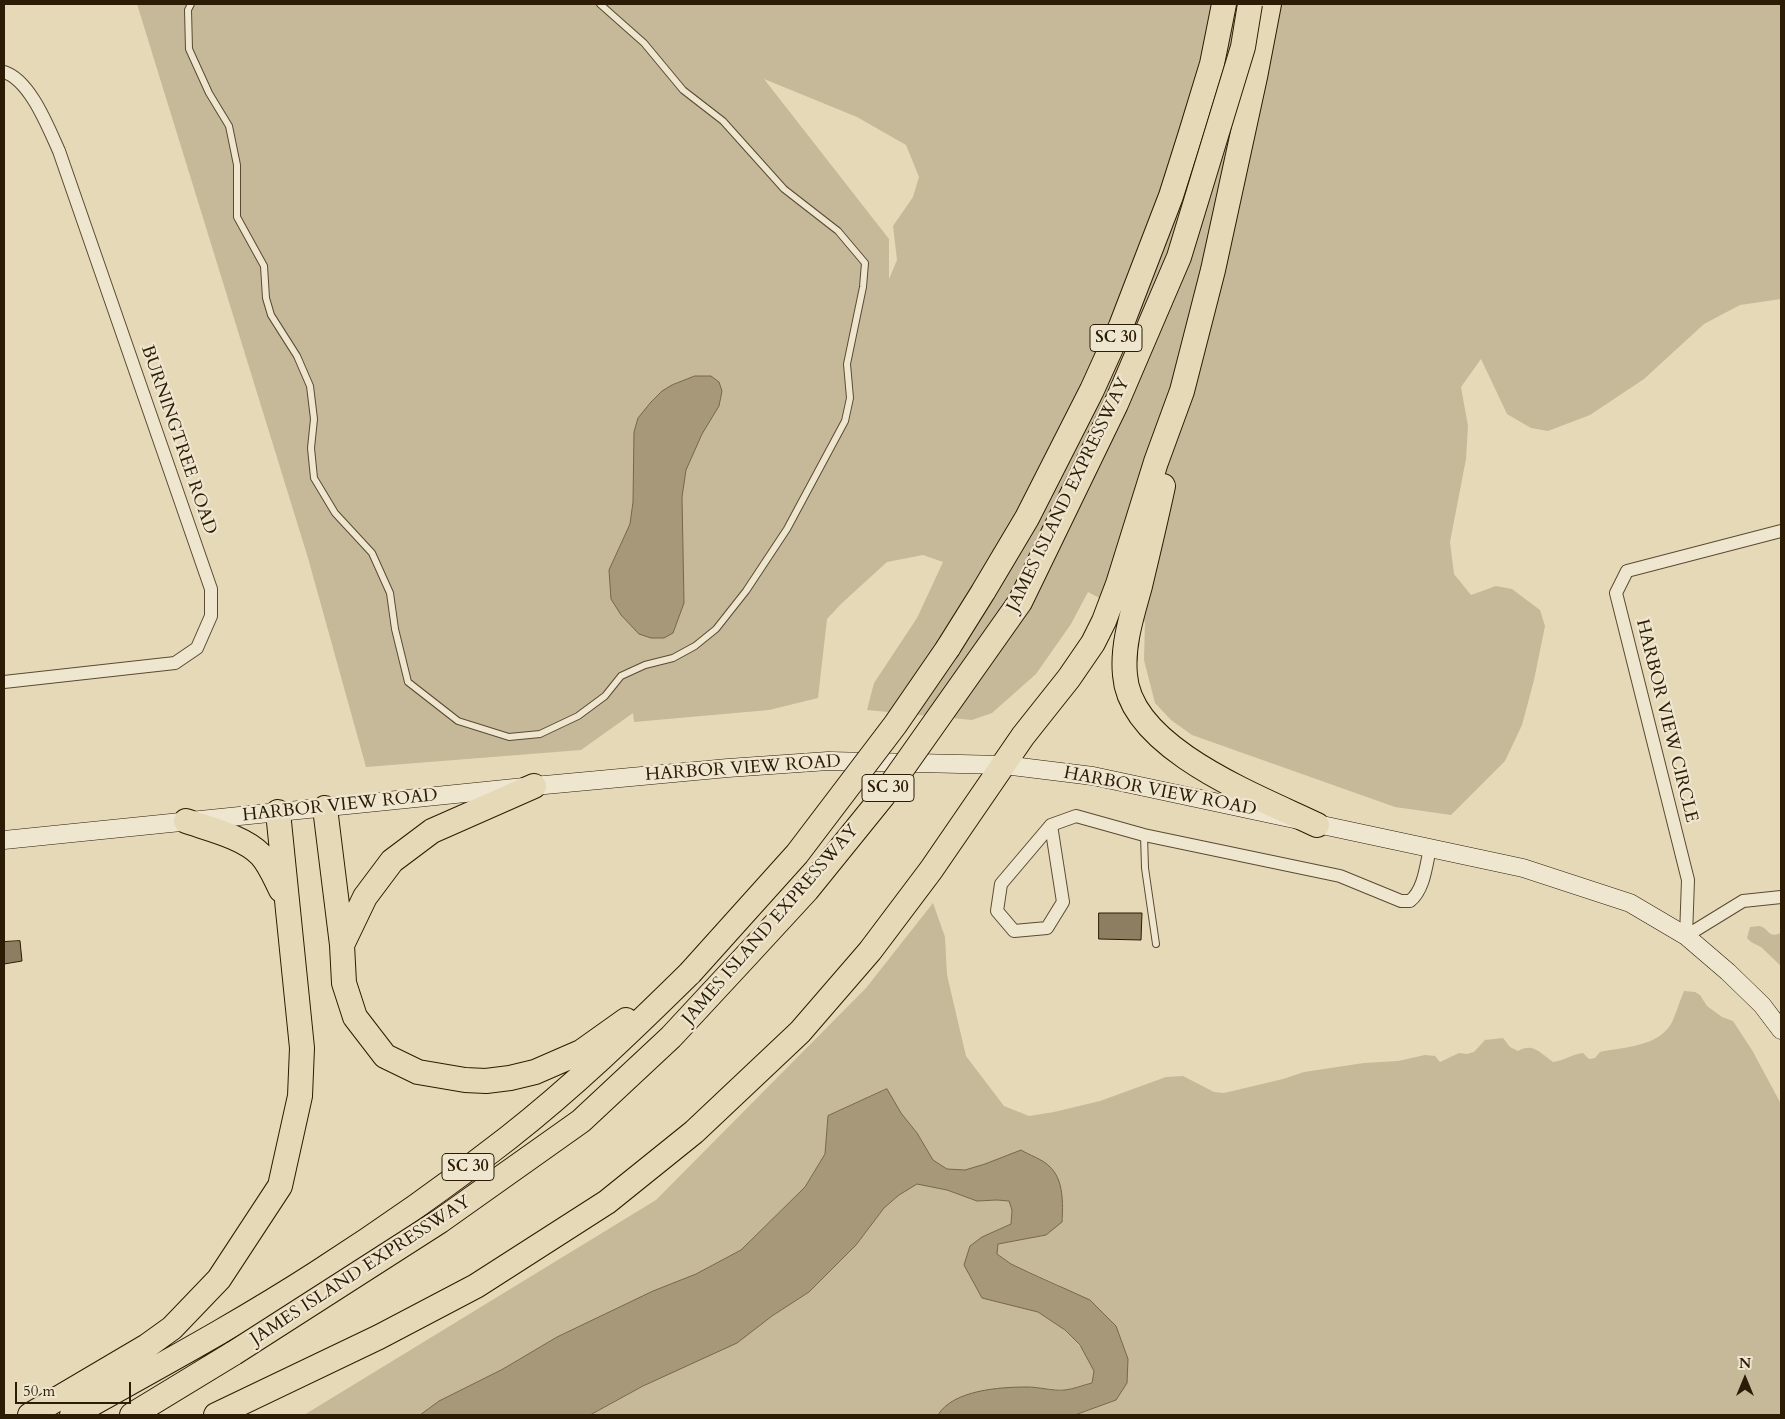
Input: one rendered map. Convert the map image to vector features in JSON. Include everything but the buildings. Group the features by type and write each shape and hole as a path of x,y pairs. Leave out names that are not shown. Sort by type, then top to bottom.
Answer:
{"highway":[{"name":"JAMES ISLAND EXPRESSWAY","path":"72,1415 222,1330 317,1273 409,1210 508,1138 598,1063 690,973 797,854 895,726 984,592 1027,518 1095,382 1121,326 1147,261 1173,188 1212,64 1224,4"},
{"name":"JAMES ISLAND EXPRESSWAY","path":"132,1415 234,1353 440,1221 580,1121 671,1038 807,890 883,796 1020,602 1116,404 1179,257 1243,47 1250,4"},
{"path":"1269,4 1214,270 1182,391 1154,528 1127,638 1125,675 1130,699 1154,732 1207,772 1317,825"},
{"path":"216,1415 379,1337 476,1286 607,1202 694,1132 800,1032 870,951 931,870 1023,736 1093,644 1118,584 1156,462 1182,391"},
{"path":"342,945 365,897 392,862 432,831 534,786"},
{"path":"325,808 342,945 344,983 355,1017 385,1056 418,1072 465,1080 486,1081 535,1072 580,1052 690,973"},
{"path":"30,1415 147,1346 172,1328 219,1279 280,1186 300,1096 302,1048 278,812"},
{"path":"186,821 234,836 261,854 273,872 287,903"}],"main road":[{"name":"HARBOR VIEW ROAD","path":"4,840 728,768 828,761 1004,765 1093,776 1523,868 1630,902 1686,936 1728,972 1755,999 1781,1030"}],"street":[{"name":"BURNINGTREE ROAD","path":"4,72 13,75 31,96 45,120 59,151 211,589 211,616 197,648 174,663 4,682"},
{"name":"HARBOR VIEW CIRCLE","path":"1686,936 1688,880 1616,593 1627,571 1781,531"},
{"path":"1052,825 1064,902 1047,928 1014,931 997,911 1001,884 1052,825 1076,816 1144,835 1340,876 1401,901 1410,901 1417,896 1430,848"},
{"path":"1686,936 1743,901 1781,897"}],"lane":[{"path":"191,4 188,10 189,49 208,92 229,126 237,165 237,217 264,266 266,298 271,316 297,356 310,386 314,419 311,448 314,478 334,513 372,553 390,593 395,629 408,682 458,721 509,737 540,734 578,716 605,696 621,676 645,665 673,658 695,646 716,629 746,590 788,529 846,421 850,398 846,364 863,286 865,263 838,231 784,189 723,121 683,90 644,43 600,4"},
{"path":"1144,835 1146,868 1156,944"}],"shaded area":[{"path":"137,4 1781,4 1781,299 1740,305 1704,324 1644,379 1590,415 1548,431 1531,428 1507,414 1481,359 1461,387 1468,426 1466,459 1450,542 1454,574 1471,595 1496,586 1512,589 1540,610 1545,626 1534,680 1522,725 1505,761 1451,815 1395,807 1192,735 1171,720 1155,703 1144,660 1145,622 1088,592 1071,624 1036,674 992,713 972,720 867,710 874,683 917,618 943,562 923,555 887,562 827,619 818,698 769,710 634,722 633,713 581,750 366,767 308,558","holes":["764,79 857,117 906,145 919,177 913,197 893,226 897,260 889,279 889,239"]},
{"path":"695,376 711,376 719,382 722,391 719,406 702,434 686,470 682,497 684,603 673,633 664,638 651,638 639,634 621,615 611,599 609,570 630,524 633,502 634,432 638,418 662,391"},
{"path":"933,903 945,937 947,975 966,1056 1004,1106 1029,1116 1100,1101 1166,1077 1183,1076 1214,1092 1224,1093 1304,1072 1364,1063 1398,1061 1425,1055 1435,1056 1440,1062 1459,1053 1467,1054 1474,1052 1485,1040 1503,1038 1510,1047 1518,1051 1532,1048 1553,1062 1583,1053 1589,1059 1595,1058 1600,1052 1639,1045 1657,1037 1665,1032 1671,1024 1684,991 1695,992 1700,995 1707,1006 1722,1017 1733,1021 1752,1050 1781,1104 1781,1415 1075,1415 1116,1400 1059,1285 1011,1264 997,1254 998,1244 1046,1235 985,1164 965,1170 947,1169 933,1160 917,1133 901,1113 828,1116 825,1154 805,1187 741,1250 696,1274 653,1291 557,1337 503,1369 439,1401 420,1415 304,1415 656,1200 866,988"},
{"path":"1759,926 1773,935 1781,933 1781,966 1761,947 1747,938 1750,927"},
{"path":"887,1089 933,1160 947,1169 965,1170 1021,1150 1043,1161 1054,1171 1062,1192 1062,1222 1046,1235 998,1244 997,1254 1011,1264 1090,1300 1116,1326 1128,1359 1127,1383 1116,1400 1075,1415 938,1415 954,1400 966,1395 991,1389 1016,1387 1065,1390 1092,1383 1094,1371 1080,1345 1065,1330 1038,1312 982,1298 964,1265 970,1246 982,1237 1011,1224 1012,1210 1009,1201 977,1201 947,1190 917,1184 899,1195 884,1208 856,1245 809,1292 772,1316 737,1343 643,1386 590,1415 420,1415 439,1401 503,1369 557,1337 653,1291 696,1274 741,1250 805,1187 825,1154 828,1116"},
{"path":"917,1184 947,1190 977,1201 1009,1201 1012,1210 1011,1224 982,1237 982,1298 1036,1311 1052,1320 1071,1336 1092,1363 1094,1374 1092,1383 1066,1390 1028,1387 938,1415 590,1415 772,1316 809,1292 856,1245 884,1208 899,1195"}]}
